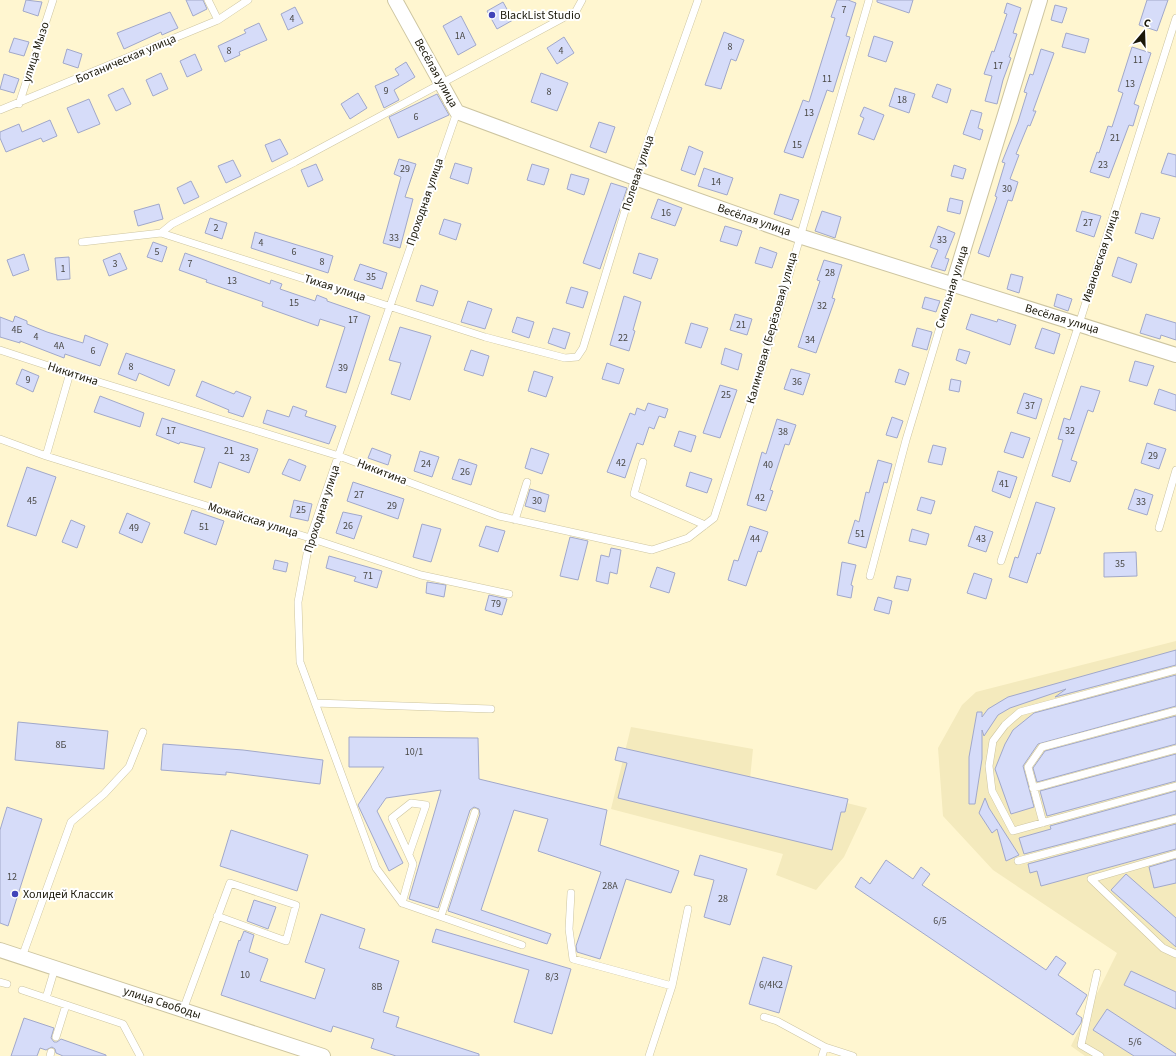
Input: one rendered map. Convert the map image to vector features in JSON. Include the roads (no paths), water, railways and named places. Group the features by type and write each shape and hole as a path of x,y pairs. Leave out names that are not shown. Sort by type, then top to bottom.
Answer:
{"street":[{"name":"Весёлая улица","path":"395,0 457,112 635,178 799,236 1176,355"},
{"name":"Смольная улица","path":"953,284 1040,0"},
{"name":"улица Свободы","path":"0,950 323,1056"}],"lane":[{"name":"улица Мызо","path":"19,104 53,0"},
{"path":"208,0 218,20"},
{"name":"Ботаническая улица","path":"0,110 19,104 218,20 248,0"},
{"path":"161,232 172,224 296,162 576,11 582,0"},
{"name":"Полевая улица","path":"583,348 635,178 698,0"},
{"name":"Калиновая (Берёзовая) улица","path":"714,518 762,368 799,236 869,0"},
{"name":"Ивановская улица","path":"1000,561 1079,324 1176,18"},
{"name":"Проходная улица","path":"402,903 376,868 300,662 298,602 310,538 457,112"},
{"name":"Тихая улица","path":"82,242 161,232 485,337 565,358 577,356 583,348"},
{"name":"Смольная улица","path":"870,576 906,440 953,284"},
{"name":"Никитина","path":"0,350 339,456 499,516 514,520 652,550 688,538 714,518"},
{"path":"46,456 70,373"},
{"name":"Можайская улица","path":"0,439 46,456 310,538 421,575 509,594"},
{"path":"643,462 634,494 705,525"},
{"path":"1159,528 1176,470"},
{"path":"514,520 527,482"},
{"path":"1176,670 1020,712 1005,725 993,741 990,766 992,791 1012,831 1176,786"},
{"path":"315,703 491,709"},
{"path":"1043,823 1028,767 1042,747 1176,711"},
{"path":"22,957 71,822 104,794 129,767 143,732"},
{"path":"1034,788 1176,749"},
{"path":"409,854 426,805 411,803 392,818 413,864 402,903 522,945"},
{"path":"441,916 475,812"},
{"path":"1018,861 1176,820"},
{"path":"1176,854 1091,879 1163,948 1176,954"},
{"path":"183,1010 216,916 230,883 296,905 286,941 216,916"},
{"path":"571,893 570,929 573,959 672,986"},
{"path":"648,1056 672,986 688,909"},
{"path":"46,998 55,968"},
{"path":"1097,973 1082,1045 1100,1056"},
{"path":"22,990 123,1024 140,1056"},
{"path":"56,1037 66,1005"},
{"path":"764,1017 778,1021 825,1048 853,1056"},
{"path":"822,1056 825,1048"}],"place":[{"name":"BlackList Studio","path":"492,15"},
{"name":"Холидей Классик","path":"15,894"}]}
